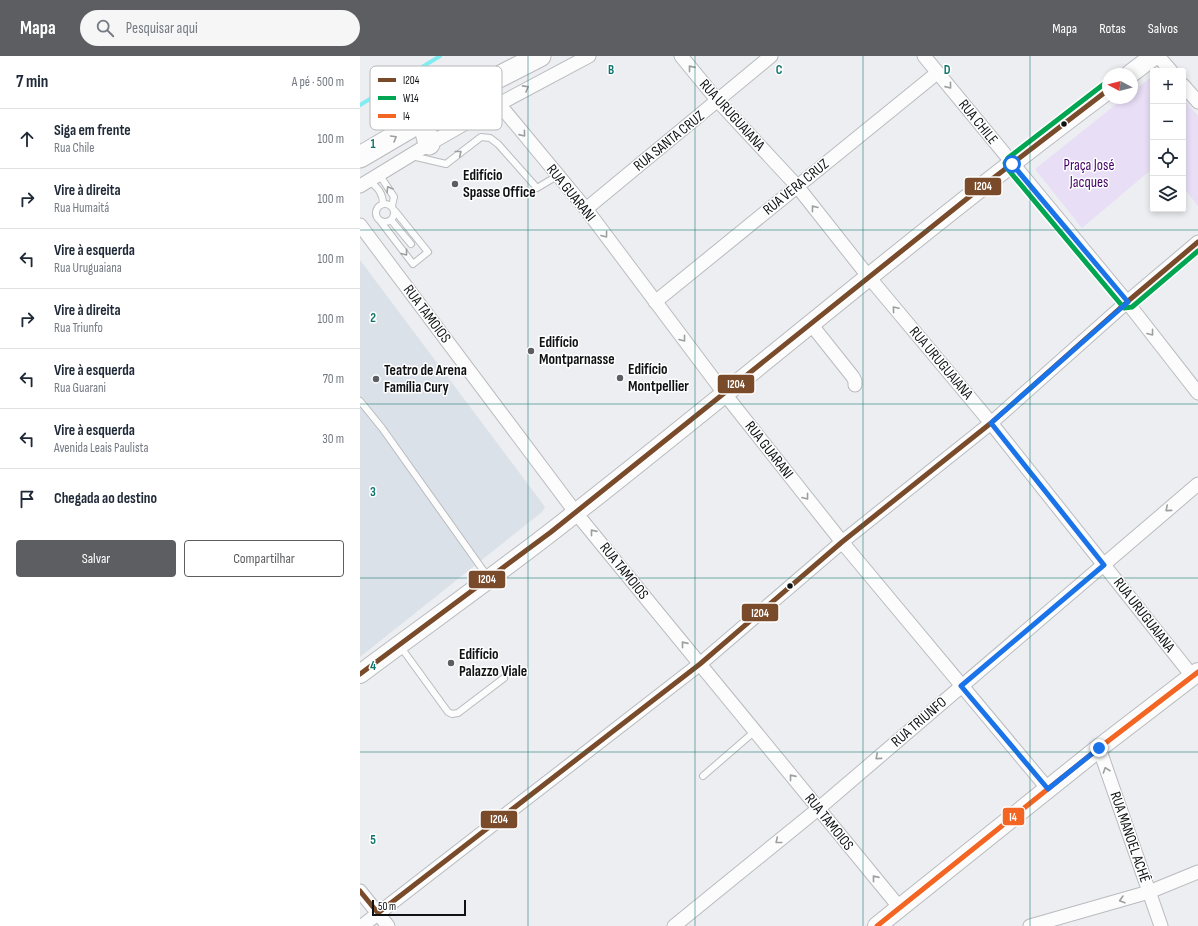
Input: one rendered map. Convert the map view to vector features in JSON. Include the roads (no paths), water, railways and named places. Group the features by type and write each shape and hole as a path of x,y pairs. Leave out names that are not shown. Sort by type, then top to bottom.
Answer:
{"main road":[{"path":"502,75 540,56"},
{"path":"1138,68 1154,56"},
{"path":"360,674 576,512 868,276 1102,95"},
{"path":"360,157 407,130"},
{"path":"425,130 429,144"},
{"path":"877,926 1099,748 1195,674"}],"street":[{"path":"502,102 589,56"},
{"name":"RUA URUGUAIANA","path":"681,56 718,101 797,186 868,276 991,423 1104,565 1195,674"},
{"name":"RUA SANTA CRUZ","path":"586,209 771,56"},
{"name":"RUA CHILE","path":"924,56 1012,164 1128,302 1198,393"},
{"path":"1158,56 1168,68"},
{"name":"RUA VERA CRUZ","path":"655,302 938,73"},
{"path":"1186,88 1198,102"},
{"name":"RUA GUARANI","path":"502,108 557,176 586,209 724,393 842,542 1048,789"},
{"path":"370,180 454,130"},
{"name":"RUA TAMOIOS","path":"360,225 576,512 900,908"},
{"path":"362,926 700,664 842,542 991,423 1198,242"},
{"path":"810,323 853,376 855,385"},
{"name":"RUA TRIUNFO","path":"674,926 818,809 1198,484"},
{"name":"RUA MANOEL ACHÊ","path":"1099,748 1161,926"},
{"path":"1030,926 1149,892 1198,872"},
{"path":"360,891 388,926"}],"lane":[{"path":"410,156 446,164 481,137 490,138 498,144 537,188 557,176"},
{"path":"370,180 381,192 383,204"},
{"path":"370,180 394,197 393,219 388,223 381,222"},
{"path":"386,203 394,208 428,252 413,264 377,217 376,210 380,205 386,203"},
{"path":"391,220 411,244"},
{"path":"360,401 382,428 489,578"},
{"path":"400,644 448,712 452,714 458,713 504,678"},
{"path":"703,776 755,731"}],"waterway":[{"path":"424,66 440,56"},
{"path":"360,105 370,99"}],"place":[{"name":"Edifício Spasse Office","path":"455,184"},
{"name":"Edifício Montparnasse","path":"531,351"},
{"name":"Edifício Montpellier","path":"620,378"},
{"name":"Teatro de Arena Família Cury","path":"376,379"},
{"name":"Edifício Palazzo Viale","path":"451,663"}],"park label":[{"name":"Praça José Jacques","path":"1089,174"}]}
